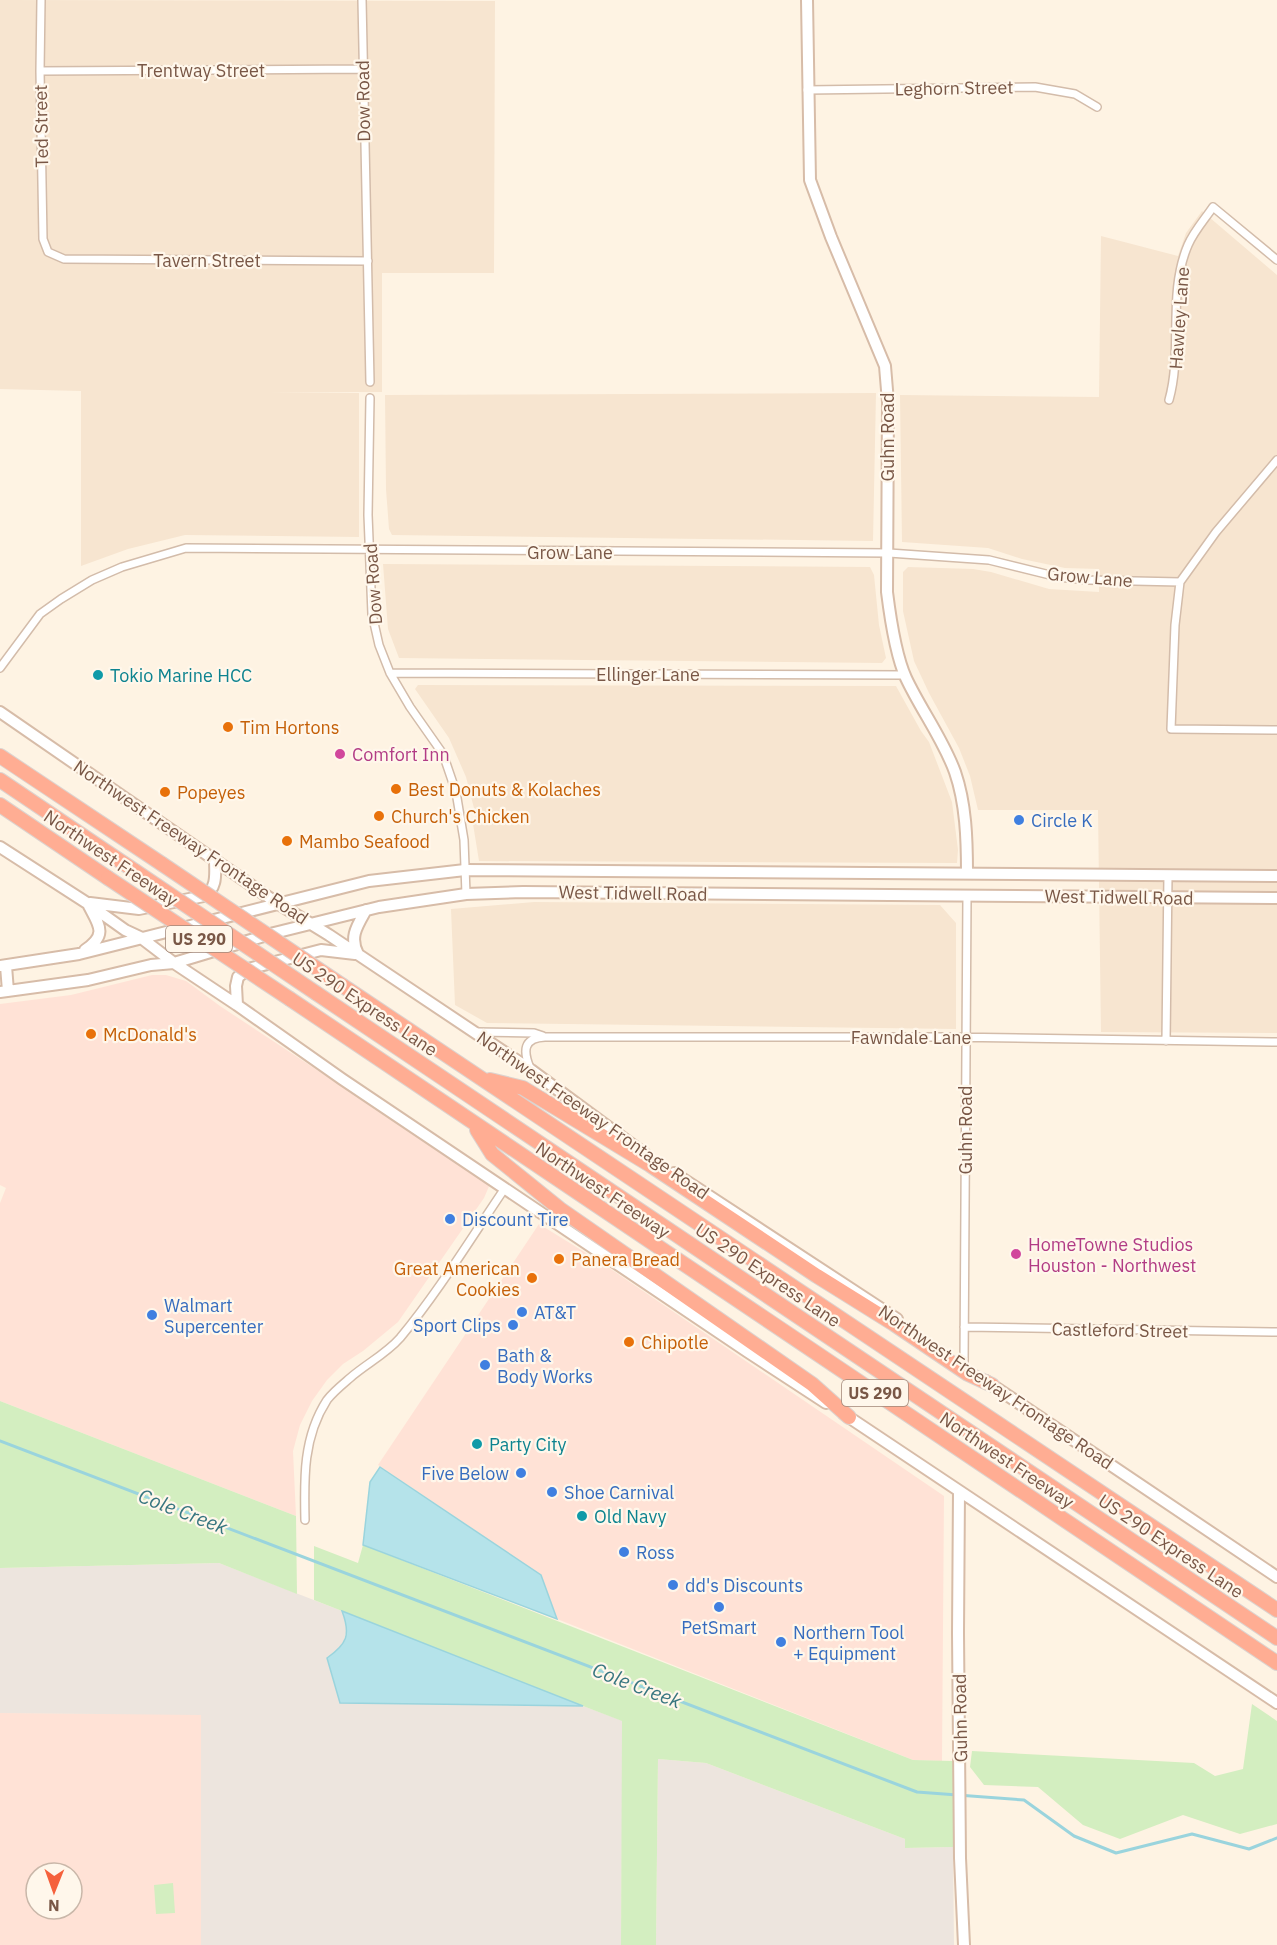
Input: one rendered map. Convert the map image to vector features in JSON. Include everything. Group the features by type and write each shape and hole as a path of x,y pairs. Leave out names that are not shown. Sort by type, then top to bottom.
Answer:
{"highway":[{"name":"Northwest Freeway","path":"0,756 1277,1610"},
{"name":"US 290 Express Lane","path":"0,780 1277,1638"},
{"name":"Northwest Freeway","path":"0,805 1277,1663"},
{"path":"479,1077 522,1088 552,1106 650,1165 968,1374 992,1385"},
{"path":"473,1123 492,1154 560,1209 812,1384 849,1417"}],"main road":[{"name":"Guhn Road","path":"807,0 810,180 831,237 885,366 888,402 887,592 890,616 905,675 954,771 962,796 967,836 967,873"},
{"name":"Northwest Freeway Frontage Road","path":"0,712 278,903 531,1070 638,1150 840,1280 1277,1577"},
{"path":"0,847 125,930 140,937 342,1079 1277,1703"},
{"path":"87,903 139,909 204,896 214,886 215,859"},
{"name":"West Tidwell Road","path":"3,966 79,954 369,881 465,870 1277,876"},
{"path":"629,893 630,871"},
{"path":"800,872 800,894"},
{"name":"West Tidwell Road","path":"4,992 88,980 151,965 174,963 366,910 466,894 523,892 1277,898"},
{"path":"79,954 96,943 100,932 87,903"},
{"path":"358,954 353,945 354,937 356,927 366,910"},
{"path":"237,1005 237,977 248,969 321,950 358,954"},
{"path":"3,966 4,992"},
{"name":"Guhn Road","path":"959,1491 960,1820 964,1945"}],"street":[{"name":"Ted Street","path":"41,0 43,239 48,252"},
{"name":"Dow Road","path":"362,0 370,382"},
{"name":"Trentway Street","path":"40,71 362,69"},
{"name":"Leghorn Street","path":"807,90 1035,87 1075,94 1097,107"},
{"name":"Hawley Lane","path":"1169,400 1175,373 1178,287 1183,260 1194,234 1214,207 1277,260"},
{"name":"Tavern Street","path":"48,252 64,259 368,261"},
{"name":"Dow Road","path":"370,398 368,515 372,614 379,645 390,673 410,707 443,754 456,792 464,840 466,894"},
{"path":"1277,460 1216,532 1180,582 1175,625 1171,729 1277,730"},
{"name":"Grow Lane","path":"0,668 40,614 61,599 92,580 122,567 186,548 888,553 989,560 1068,578 1180,582"},
{"name":"Ellinger Lane","path":"390,673 905,675"},
{"path":"1166,1041 1168,875"},
{"name":"Guhn Road","path":"964,1364 968,896"},
{"name":"Fawndale Lane","path":"475,1032 534,1032 545,1037 966,1038 1277,1042"},
{"path":"531,1070 526,1059 526,1048 530,1041 537,1037 545,1037"},
{"path":"305,1520 304,1473 312,1431 328,1399 352,1376 399,1340 447,1275 505,1188"},
{"name":"Castleford Street","path":"964,1327 1277,1332"}],"shaded area":[{"path":"0,0 495,1 494,273 382,273 382,392 270,392 359,393 359,537 185,535 128,549 81,566 81,391 0,389"},
{"path":"1202,211 1277,275 1277,1033 1101,1032 1098,810 978,810 970,776 959,748 914,661 903,611 903,572 908,567 973,569 1049,589 1099,592 1099,569 1065,568 1022,559 988,548 902,542 900,395 1099,397 1101,236 1178,256 1186,233"},
{"path":"876,393 873,541 392,535 389,529 386,489 385,395"},
{"path":"383,564 870,567 874,575 879,625 886,658 882,663 399,658 388,629"},
{"path":"418,685 896,686 929,742 952,802 958,850 957,863 479,861 473,824 476,816 466,777 449,738 415,689"},
{"path":"534,902 940,905 956,923 956,1029 487,1023 455,1005 451,909"},
{"path":"152,975 166,975 186,981 220,1006 490,1184 484,1198 398,1322 363,1351 343,1364 327,1380 312,1401 300,1425 293,1451 296,1516 0,1401 0,1203 6,1188 0,1185 0,1004 71,995"},
{"path":"539,1224 599,1261 944,1496 942,1761 913,1760 557,1619 541,1575 378,1465"},
{"path":"219,1563 342,1611 348,1626 342,1647 340,1703 583,1706 623,1721 621,1945 201,1945 201,1715 0,1713 0,1568"},
{"path":"0,1713 201,1714 201,1945 0,1945"},
{"path":"658,1759 706,1763 905,1839 906,1848 953,1847 954,1945 656,1945"}],"green space":[{"path":"0,1401 296,1516 297,1594 219,1563 0,1568"},
{"path":"363,1545 913,1760 953,1761 953,1847 905,1848 905,1839 706,1763 658,1759 656,1945 621,1945 622,1721 583,1706 340,1703 327,1658 343,1643 346,1627 342,1611 314,1600 314,1546 358,1563"},
{"path":"1252,1704 1277,1721 1277,1824 1240,1834 1183,1815 1120,1839 1083,1825 1038,1787 984,1785 970,1767 972,1751 1194,1763 1215,1776 1243,1769"},
{"path":"173,1883 175,1913 156,1914 154,1885"}],"water":[{"path":"380,1467 541,1575 557,1619 363,1545 370,1482"},
{"path":"342,1611 583,1706 340,1703 327,1658 339,1648 345,1638 346,1627"}],"waterway":[{"name":"Cole Creek","path":"0,1441 917,1792 1024,1800 1074,1836 1116,1853 1192,1834 1249,1849 1277,1838"}],"place":[{"name":"Tokio Marine HCC","path":"98,675"},
{"name":"Tim Hortons","path":"228,727"},
{"name":"Comfort Inn","path":"340,754"},
{"name":"Best Donuts & Kolaches","path":"396,789"},
{"name":"Popeyes","path":"165,792"},
{"name":"Church's Chicken","path":"379,816"},
{"name":"Circle K","path":"1019,820"},
{"name":"Mambo Seafood","path":"287,841"},
{"name":"McDonald's","path":"91,1034"},
{"name":"Discount Tire","path":"450,1219"},
{"name":"HomeTowne Studios Houston - Northwest","path":"1016,1254"},
{"name":"Panera Bread","path":"559,1259"},
{"name":"Great American Cookies","path":"532,1278"},
{"name":"AT&T","path":"522,1312"},
{"name":"Walmart Supercenter","path":"152,1315"},
{"name":"Sport Clips","path":"513,1325"},
{"name":"Chipotle","path":"629,1342"},
{"name":"Bath & Body Works","path":"485,1365"},
{"name":"Party City","path":"477,1444"},
{"name":"Five Below","path":"521,1473"},
{"name":"Shoe Carnival","path":"552,1492"},
{"name":"Old Navy","path":"582,1516"},
{"name":"Ross","path":"624,1552"},
{"name":"dd's Discounts","path":"673,1585"},
{"name":"PetSmart","path":"719,1607"},
{"name":"Northern Tool + Equipment","path":"781,1642"}]}
